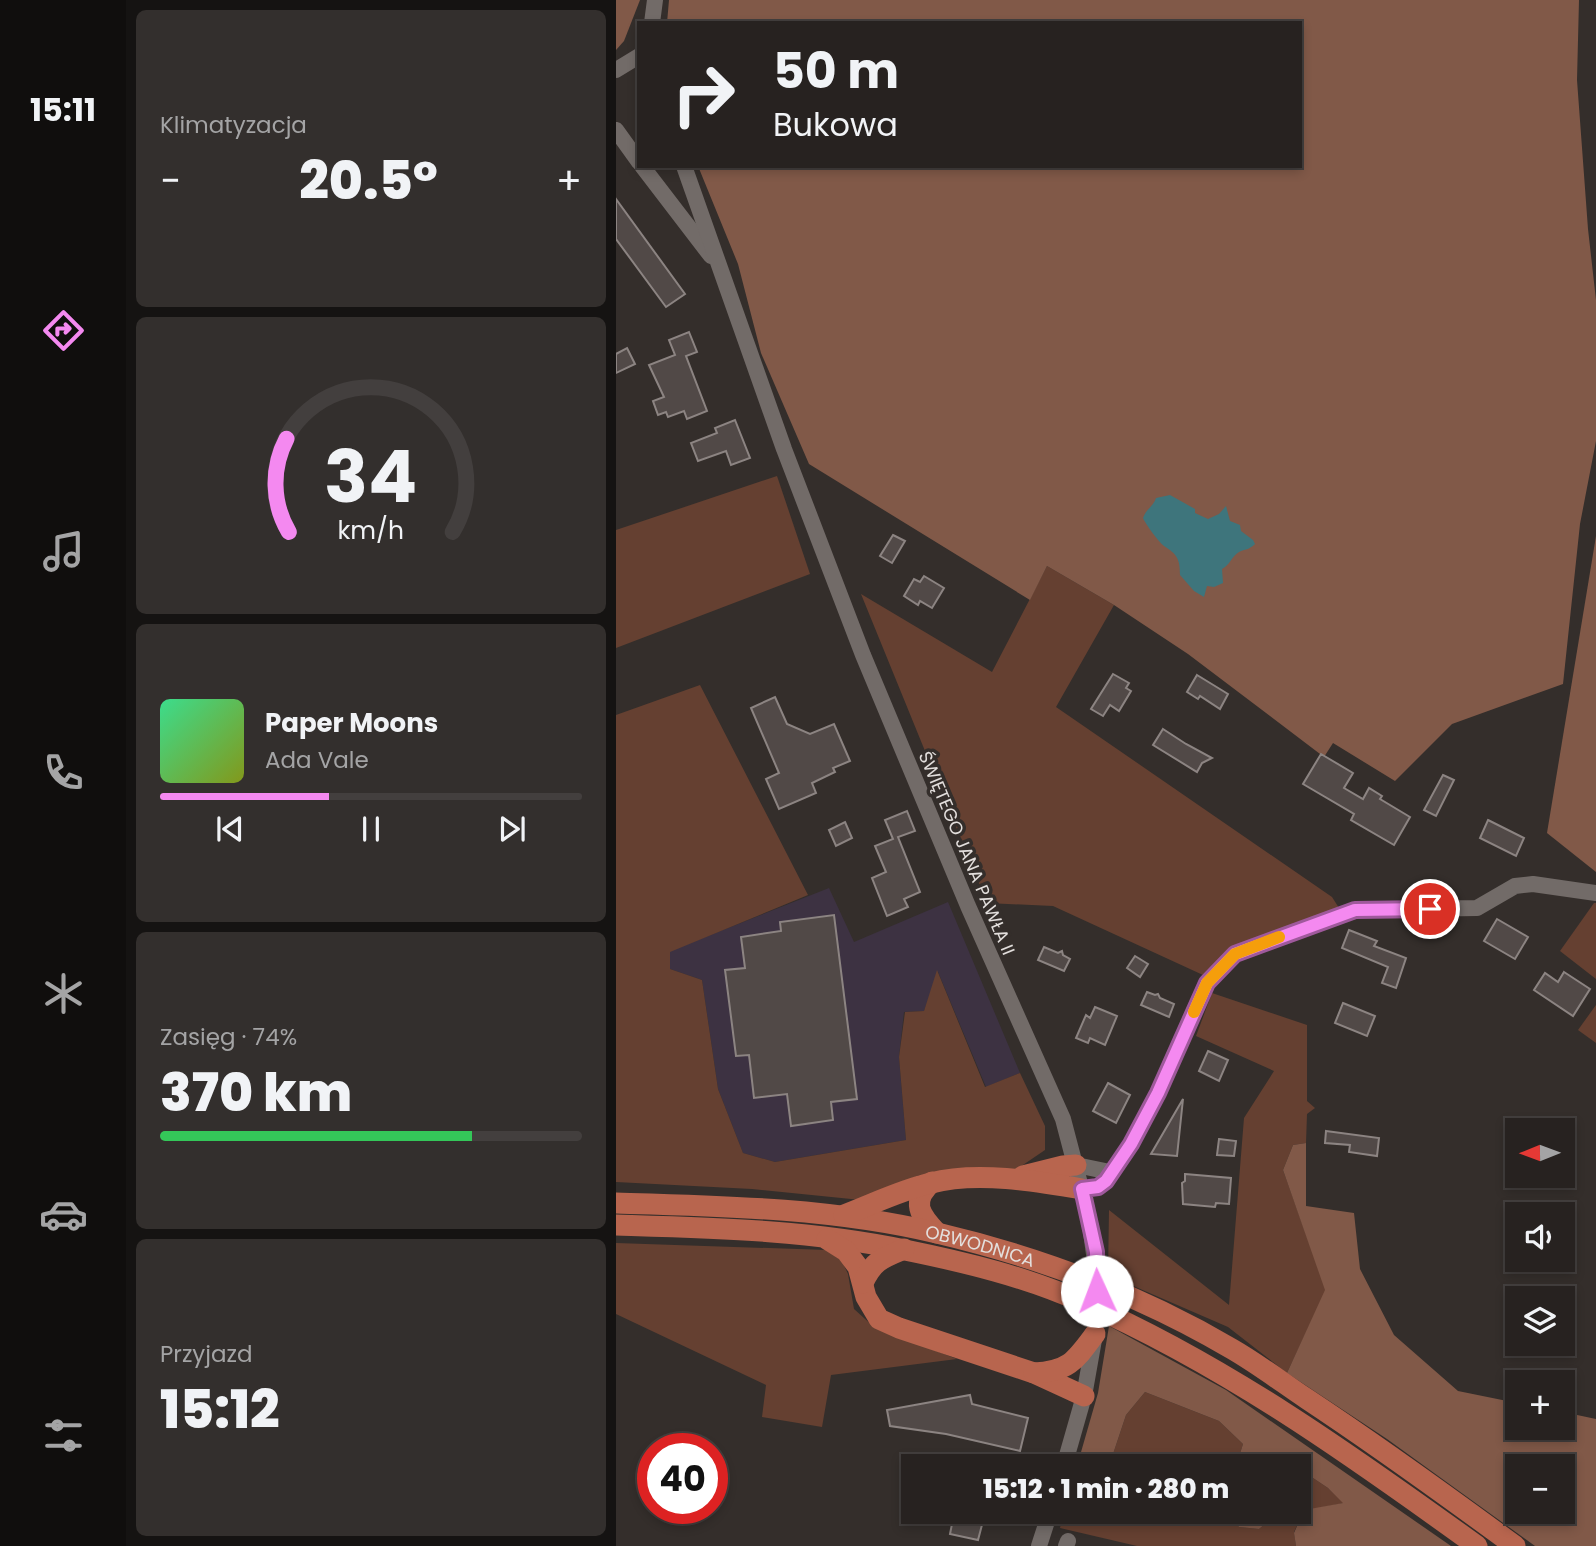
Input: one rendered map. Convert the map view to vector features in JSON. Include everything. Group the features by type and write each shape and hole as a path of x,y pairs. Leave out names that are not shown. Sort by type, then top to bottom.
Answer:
{"main road":[{"path":"1007,1180 1076,1165"},
{"path":"842,1216 902,1191 955,1178 1007,1180 1082,1189"},
{"path":"932,1182 922,1191 919,1206 922,1217 937,1233"},
{"name":"OBWODNICA","path":"616,1203 740,1207 842,1216 937,1233 1073,1275 1156,1309 1234,1350 1391,1455 1515,1546"},
{"name":"OBWODNICA","path":"616,1225 732,1229 822,1236 904,1249 1048,1288 1081,1301 1210,1366 1298,1420 1477,1546"},
{"path":"822,1236 846,1251 858,1266 870,1307 880,1319 899,1328 1034,1373 1084,1396"},
{"path":"863,1283 870,1267 881,1258 904,1249"},
{"path":"1034,1373 1052,1372 1068,1366 1077,1360 1094,1334"}],"street":[{"path":"652,21 655,0"},
{"path":"616,70 637,57"},
{"path":"616,130 637,159"},
{"path":"644,168 719,267"},
{"name":"ŚWIĘTEGO JANA PAWŁA II","path":"685,168 784,449 863,655 973,919 1063,1118 1096,1252 1094,1334 1084,1396 1067,1454"},
{"path":"1082,1189 1098,1187 1106,1181 1131,1144 1158,1093 1207,983 1235,954 1355,910 1477,908 1515,886 1532,884 1596,893"},
{"path":"1076,1165 1110,1172"},
{"path":"1039,1546 1046,1524"}],"shaded area":[{"path":"616,0 640,0 624,41 616,50"},
{"path":"669,0 1579,0 1577,80 1596,300 1596,441 1580,524 1563,684 1452,724 1395,781 1333,743 1324,757 1188,654 1114,605 1047,566 1030,600 809,464 761,353 738,264 699,168 1302,168 1302,21 667,21"},
{"path":"777,476 810,574 616,648 616,530"},
{"path":"1596,536 1596,872 1547,833"},
{"path":"1047,566 1114,605 1056,707 1332,897 1339,908 1238,944 1203,975 1053,906 987,903 861,594 992,672"},
{"path":"700,685 808,895 670,952 670,969 702,980 718,1089 743,1153 775,1162 906,1140 899,1057 905,1012 924,1011 937,970 985,1087 1020,1073 1045,1126 1045,1150 1017,1169 919,1175 861,1200 752,1189 616,1182 616,715"},
{"path":"829,888 854,942 948,902 1020,1073 986,1087 938,972 924,1011 904,1012 899,1057 906,1140 775,1162 743,1153 718,1089 702,980 670,969 670,951"},
{"path":"1596,903 1596,979 1560,951"},
{"path":"1212,993 1307,1025 1307,1101 1315,1108 1307,1114 1306,1143 1293,1145 1283,1170 1326,1290 1287,1373 1228,1327 1108,1275 1109,1210 1229,1305 1244,1118 1274,1071 1196,1036"},
{"path":"1596,1005 1596,1043 1578,1030"},
{"path":"1306,1143 1306,1206 1354,1213 1360,1269 1394,1335 1458,1391 1505,1401 1505,1440 1575,1440 1575,1415 1596,1419 1596,1546 1535,1546 1387,1439 1287,1373 1325,1290 1283,1170 1293,1145"},
{"path":"616,1243 827,1250 842,1261 848,1274 854,1309 874,1327 957,1359 831,1375 822,1427 762,1417 766,1385 616,1314"},
{"path":"1109,1326 1226,1390 1451,1546 1296,1546 1294,1533 1298,1524 1311,1524 1311,1509 1343,1503 1311,1477 1311,1454 1240,1454 1243,1444 1219,1421 1145,1392 1126,1415 1113,1454 1080,1454 1098,1393"},
{"path":"1145,1392 1219,1421 1243,1444 1240,1454 1113,1454 1126,1415"},
{"path":"1311,1477 1328,1488 1344,1503 1311,1510"},
{"path":"1061,1524 1236,1524 1239,1527 1259,1529 1265,1524 1298,1524 1294,1532 1296,1546 1137,1546 1060,1528"},
{"path":"1236,1524 1265,1524 1259,1529 1239,1527"}],"water":[{"path":"1170,495 1208,519 1219,514 1226,506 1230,521 1240,525 1241,531 1255,544 1239,552 1222,569 1223,583 1214,587 1207,586 1204,597 1194,591 1180,575 1177,558 1159,541 1143,518 1156,498"}],"building":[{"path":"616,199 685,294 666,307 616,239"},
{"path":"689,332 697,352 686,356 707,411 687,419 684,411 668,417 666,412 658,415 653,401 664,397 649,365 675,355 669,340"},
{"path":"627,348 635,364 616,373 616,354"},
{"path":"735,420 750,458 731,465 726,451 698,461 691,443 717,433 715,428"},
{"path":"893,535 905,541 892,563 880,556"},
{"path":"924,576 944,588 932,608 920,601 918,605 904,596 914,579 920,582"},
{"path":"1113,674 1129,683 1126,688 1131,691 1119,711 1110,705 1103,716 1091,709"},
{"path":"1197,675 1228,694 1220,709 1200,696 1198,699 1187,692"},
{"path":"775,697 787,724 810,734 834,724 850,761 833,768 835,772 812,783 816,793 779,809 766,779 779,773 751,708"},
{"path":"1163,729 1212,758 1202,763 1197,772 1153,745"},
{"path":"1321,754 1353,773 1344,788 1363,799 1369,788 1382,796 1380,799 1410,817 1394,845 1351,820 1354,814 1303,784"},
{"path":"1443,775 1454,780 1436,816 1424,810"},
{"path":"907,811 915,831 898,837 920,892 904,899 908,907 887,916 872,878 886,872 875,846 893,839 885,820"},
{"path":"1488,820 1524,838 1516,856 1480,838"},
{"path":"845,822 852,838 836,846 829,830"},
{"path":"834,915 857,1099 831,1102 833,1120 791,1126 787,1094 754,1098 749,1055 736,1056 725,970 745,968 741,937 781,931 780,922"},
{"path":"1497,919 1528,937 1515,959 1484,941"},
{"path":"1349,930 1377,941 1374,946 1406,958 1396,988 1382,983 1388,967 1342,948"},
{"path":"1044,947 1058,953 1062,951 1063,955 1070,959 1064,971 1038,960"},
{"path":"1135,956 1148,964 1140,977 1127,968"},
{"path":"1564,972 1590,989 1573,1016 1534,990 1545,973 1558,982"},
{"path":"1147,992 1158,994 1160,998 1174,1004 1169,1017 1141,1005"},
{"path":"1343,1003 1375,1016 1367,1036 1335,1023"},
{"path":"1095,1007 1117,1016 1105,1045 1090,1038 1088,1043 1076,1038 1086,1015 1090,1018"},
{"path":"1208,1051 1228,1060 1219,1081 1199,1071"},
{"path":"1108,1083 1130,1095 1116,1123 1093,1111"},
{"path":"1183,1099 1177,1156 1151,1154"},
{"path":"1326,1131 1379,1138 1377,1156 1349,1152 1350,1145 1325,1143"},
{"path":"1219,1139 1236,1141 1234,1156 1217,1155"},
{"path":"1185,1174 1231,1178 1229,1204 1216,1203 1215,1207 1183,1204 1182,1183 1185,1181"},
{"path":"970,1395 972,1404 1028,1418 1020,1451 946,1434 890,1426 887,1410"},
{"path":"952,1524 982,1524 978,1540 950,1534"}],"slow traffic":[{"path":"1194,1012 1207,983 1235,954 1279,937"}],"route":[{"path":"1097,1291 1096,1252 1082,1189 1098,1187 1106,1181 1131,1144 1158,1093 1207,983 1235,954 1355,910 1430,909"}]}
